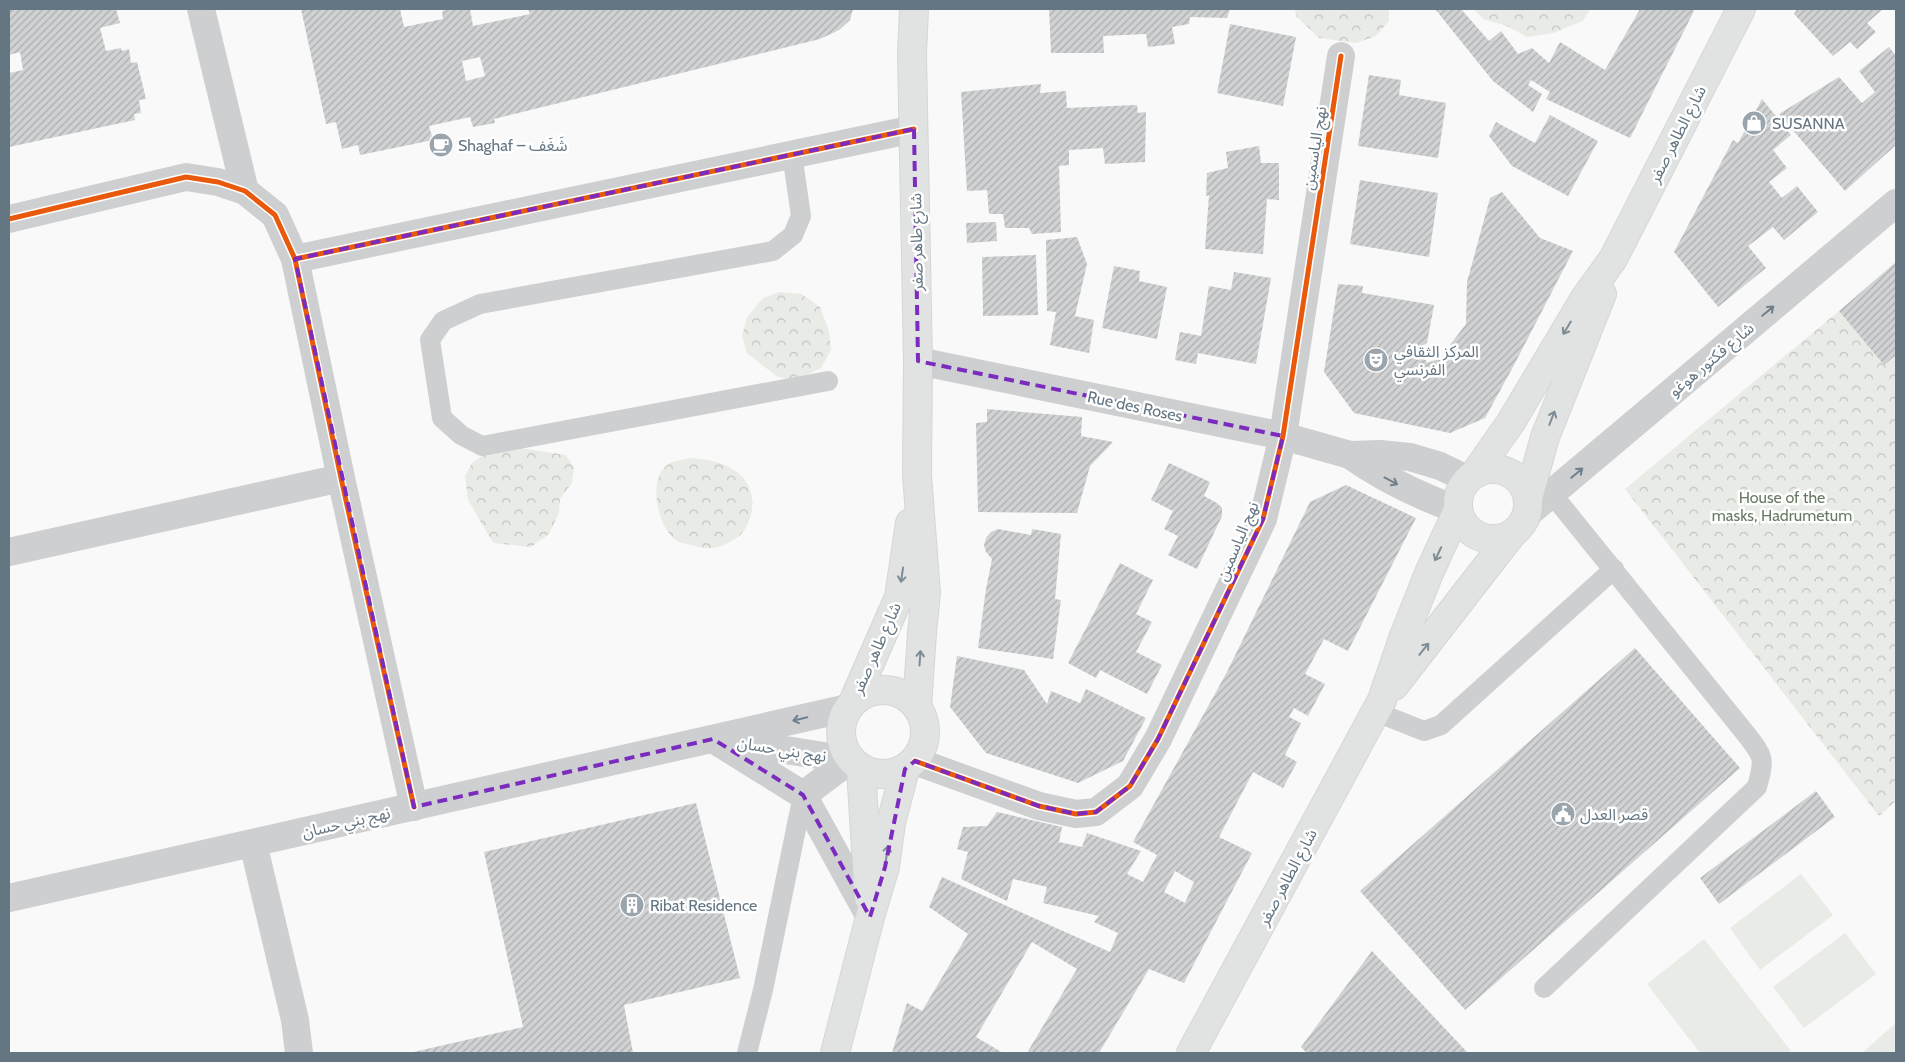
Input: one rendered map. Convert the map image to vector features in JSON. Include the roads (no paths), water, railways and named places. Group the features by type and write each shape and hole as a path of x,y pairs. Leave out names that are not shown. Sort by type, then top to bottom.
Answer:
{"main road":[{"name":"شارع طاهر صفر","path":"914,9 918,361 917,475 926,593 917,707"},
{"name":"شارع الطاهر صفر","path":"1379,706 1530,510 1545,437 1585,339 1613,259 1741,9"},
{"name":"شارع الطاهر صفر","path":"1472,475 1522,405 1585,298 1613,259"},
{"path":"1489,468 1503,470 1515,476 1523,486 1530,510 1501,538 1490,539 1479,536 1469,530 1462,521 1457,499 1460,488 1472,475 1489,468"},
{"name":"شارع طاهر صفر","path":"870,917 856,765 843,748 840,734 842,720 899,598 917,475"},
{"name":"شارع الطاهر صفر","path":"1191,1053 1379,706 1404,636 1458,510"},
{"name":"شارع طاهر صفر","path":"835,1053 870,917 885,867 892,823 910,765 922,749 926,734 924,720 917,707 906,697 893,691 878,690 865,694 850,705"},
{"path":"856,765 872,774 883,775 910,765"}],"street":[{"path":"201,9 245,191"},
{"name":"نهج الياسمين","path":"910,765 1039,806 1076,814 1096,812 1130,786 1158,739 1263,519 1283,436 1341,56"},
{"path":"296,259 914,129"},
{"path":"9,219 186,177 218,182 245,191 274,215 296,259 341,478 414,807"},
{"name":"شارع فكتور هوغو","path":"1530,510 1896,203"},
{"name":"Rue des Roses","path":"918,361 1283,436 1350,456"},
{"path":"1350,456 1380,454 1410,458 1472,475"},
{"path":"1350,456 1402,487 1458,510"},
{"path":"9,552 341,478"},
{"name":"نهج بني حسان","path":"9,898 713,739 850,705"},
{"path":"713,739 803,795 870,917"},
{"name":"نهج بني حسان","path":"713,739 856,765"},
{"path":"803,795 856,765"},
{"path":"253,843 295,1020 299,1053"}],"lane":[{"path":"792,154 801,216 793,235 773,251 480,304 443,321 430,340 442,418 460,435 482,446 828,381"},
{"path":"1530,510 1614,569 1761,754 1762,769 1757,786 1544,988"},
{"path":"1379,706 1424,731 1441,725 1614,569"},
{"path":"747,1053 763,990 803,795"}],"place":[{"name":"SUSANNA","path":"1754,123"},
{"name":"Shaghaf – شَغَف","path":"441,145"},
{"name":"المركز الثقافي الفرنسي","path":"1376,360"},
{"name":"قصر العدل","path":"1563,814"},
{"name":"Ribat Residence","path":"632,905"}],"park label":[{"name":"House of the masks, Hadrumetum","path":"1782,506"}]}
